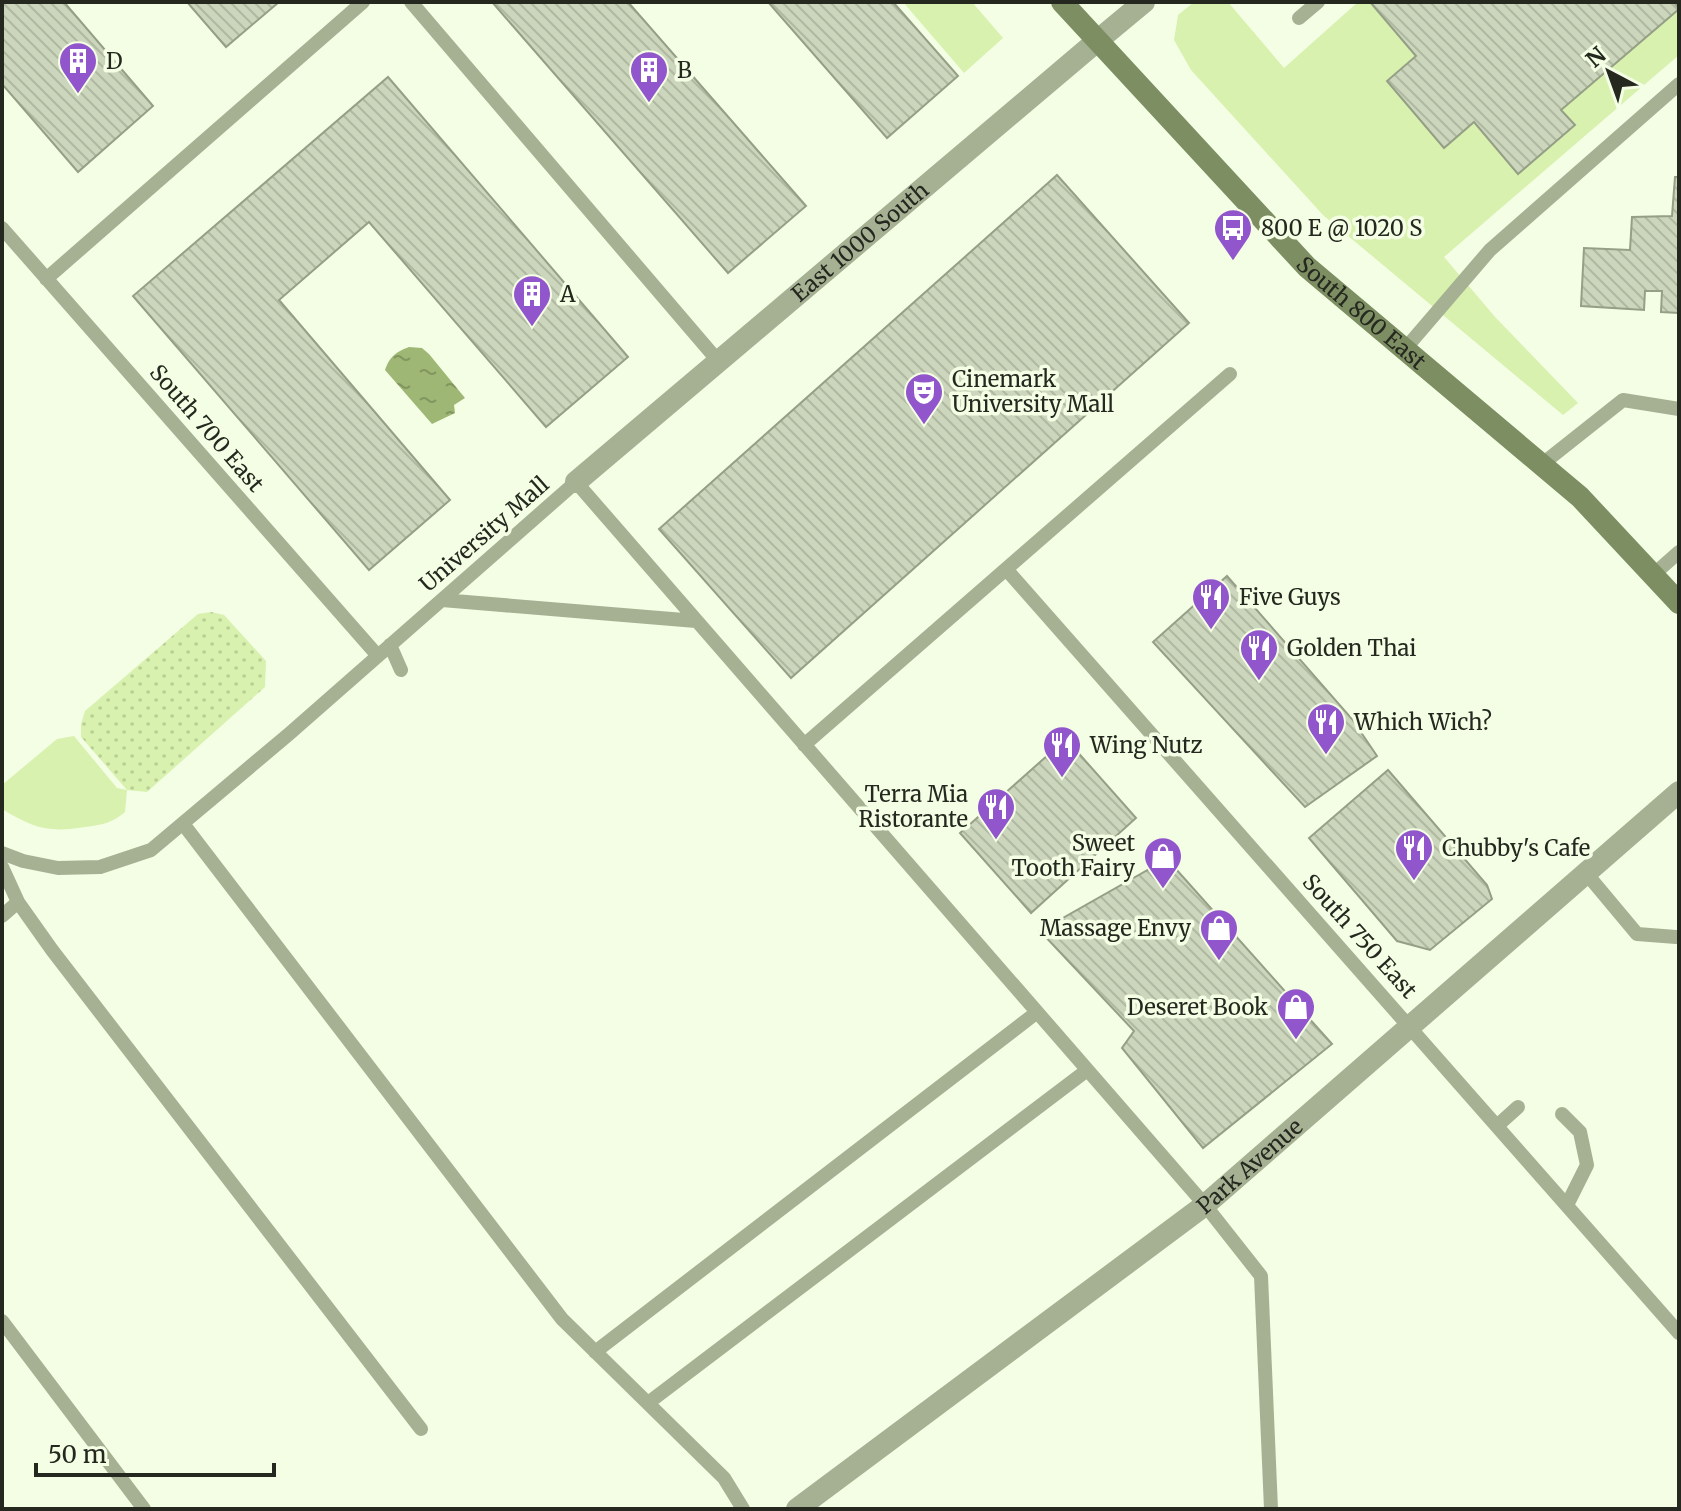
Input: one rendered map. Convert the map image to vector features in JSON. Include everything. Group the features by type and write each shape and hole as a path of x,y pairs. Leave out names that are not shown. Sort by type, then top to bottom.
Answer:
{"main road":[{"name":"South 800 East","path":"1062,2 1307,267 1580,497 1679,603"}],"street":[{"name":"East 1000 South","path":"576,482 1144,2"},
{"name":"Park Avenue","path":"797,1509 1205,1205 1679,792"}],"lane":[{"path":"46,279 363,2"},
{"path":"411,2 719,362"},
{"path":"1299,18 1318,2"},
{"path":"1405,349 1490,250 1679,84"},
{"name":"South 700 East","path":"2,228 378,656"},
{"path":"804,745 1230,374"},
{"path":"1541,465 1623,400 1679,409"},
{"name":"University Mall","path":"2,853 58,868 100,867 151,850 184,825 576,482 1205,1205 1261,1276 1271,1509"},
{"path":"1653,575 1679,552"},
{"name":"South 750 East","path":"1006,569 1679,1333"},
{"path":"442,600 696,621"},
{"path":"390,645 401,670"},
{"path":"184,825 562,1319 724,1478 743,1509"},
{"path":"2,867 18,902 52,950 421,1429"},
{"path":"1586,873 1637,934 1678,937"},
{"path":"2,916 18,902"},
{"path":"595,1352 1036,1013"},
{"path":"648,1403 1086,1071"},
{"path":"1498,1125 1518,1107"},
{"path":"1562,1114 1580,1132 1587,1165 1567,1205"},
{"path":"2,1321 144,1509"}],"shaded area":[{"path":"903,2 972,2 1003,38 964,73"},
{"path":"1194,2 1228,2 1284,68 1358,2 1679,2 1679,55 1444,257 1496,318 1578,403 1563,415 1323,215 1191,70 1174,40 1178,15"},
{"path":"211,612 224,615 266,661 265,687 147,792 127,790 81,737 85,711 198,614"},
{"path":"74,736 117,788 127,790 125,812 102,824 51,829 32,825 2,809 2,785 57,739"}],"water":[{"path":"409,347 422,348 429,354 465,398 454,405 455,413 432,424 385,370 394,355"}],"building":[{"name":"D","path":"2,2 64,2 153,106 78,172 2,84"},
{"path":"187,2 279,2 226,47"},
{"name":"B","path":"492,2 628,2 806,206 728,273"},
{"path":"768,2 893,2 958,76 887,138"},
{"path":"1370,2 1674,2 1679,9 1561,110 1575,125 1518,174 1474,122 1444,148 1387,81 1416,56"},
{"name":"A","path":"388,77 628,357 546,427 369,222 279,300 450,500 369,570 133,296"},
{"name":"Cinemark University Mall","path":"1057,175 1189,323 791,678 659,529"},
{"path":"1675,177 1679,177 1679,313 1661,312 1662,291 1645,291 1644,310 1581,306 1584,248 1630,250 1632,217 1672,216"},
{"path":"1227,576 1352,719 1377,756 1305,807 1153,642"},
{"path":"1066,739 1136,818 1031,913 960,833"},
{"path":"1388,770 1487,885 1492,899 1430,950 1397,941 1309,838"},
{"path":"1167,859 1332,1044 1203,1148 1122,1048 1134,1031 1040,931"}],"place":[{"name":"D","path":"78,95"},
{"name":"B","path":"649,104"},
{"name":"800 E @ 1020 S","path":"1233,262"},
{"name":"A","path":"532,328"},
{"name":"Cinemark University Mall","path":"924,426"},
{"name":"Five Guys","path":"1211,631"},
{"name":"Golden Thai","path":"1259,682"},
{"name":"Which Wich?","path":"1326,756"},
{"name":"Wing Nutz","path":"1062,779"},
{"name":"Terra Mia Ristorante","path":"996,841"},
{"name":"Chubby's Cafe","path":"1414,882"},
{"name":"Sweet Tooth Fairy","path":"1163,890"},
{"name":"Massage Envy","path":"1219,962"},
{"name":"Deseret Book","path":"1296,1041"}]}
